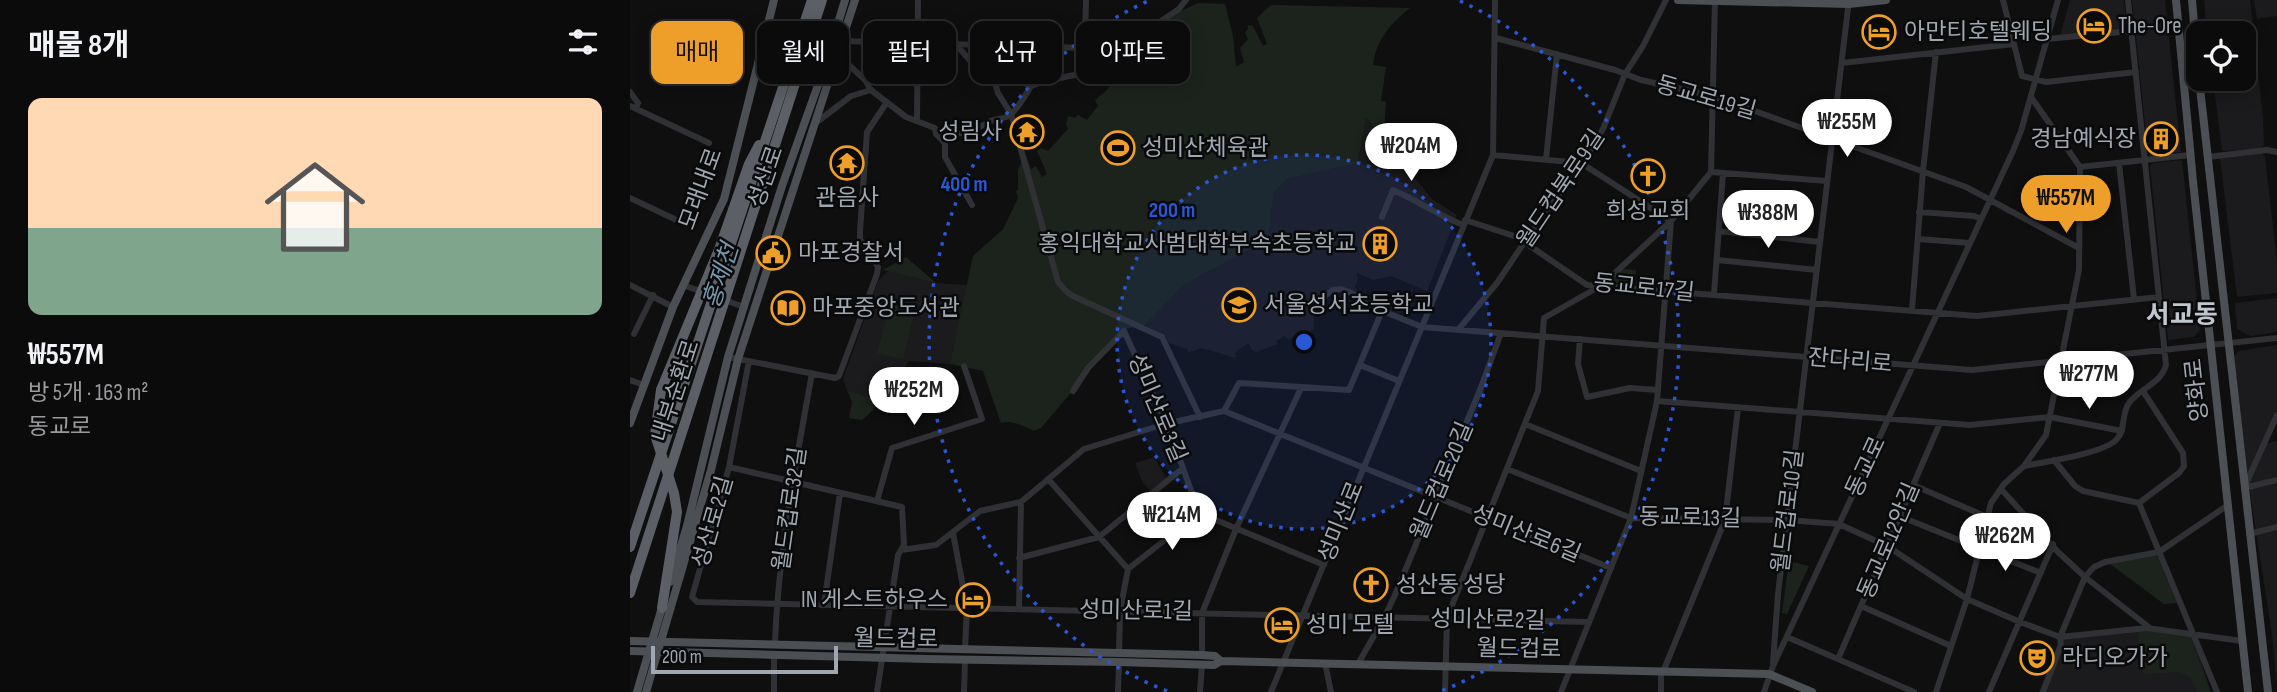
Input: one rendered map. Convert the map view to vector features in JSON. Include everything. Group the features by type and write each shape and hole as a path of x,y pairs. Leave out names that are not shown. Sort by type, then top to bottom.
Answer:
{"highway":[{"name":"내부순환로","path":"630,547 812,0"},
{"name":"내부순환로","path":"630,593 822,0"},
{"path":"662,608 677,512 674,493 655,435 661,390 720,247 749,164 774,117"}],"main road":[{"name":"모래내로","path":"630,423 673,307 724,199 774,0"},
{"name":"성산로","path":"646,692 662,608 687,526 728,357 845,0"},
{"path":"848,21 855,0"},
{"path":"1678,0 1886,0"},
{"name":"양화로","path":"2176,0 2190,155 2248,692"},
{"path":"2192,0 2194,21"},
{"path":"657,640 711,470 738,359 828,84"},
{"name":"양화로","path":"2200,91 2268,692"},
{"name":"월드컵로","path":"630,641 965,649 1202,660 1214,665 1221,661 1569,670 1771,670 1812,692"},
{"path":"851,647 851,657"},
{"path":"918,649 918,659"},
{"name":"월드컵로","path":"630,651 965,660 1119,657"},
{"name":"성산로","path":"637,692 654,652"}],"street":[{"path":"918,0 918,21"},
{"path":"1086,0 1086,21"},
{"path":"1161,21 1179,9 1186,0"},
{"name":"성미산로","path":"1271,692 1493,155 1495,0"},
{"name":"월드컵북로9길","path":"1458,330 1497,284 1525,240 1585,159 1603,129 1625,74 1643,46 1666,0"},
{"path":"2003,0 2022,76 2046,82 2136,72"},
{"name":"동교로","path":"1764,692 1791,625 2021,131 2058,0"},
{"path":"2024,466 2110,446 2122,431 2129,403 2163,374 2166,365 2128,0"},
{"path":"1445,692 1447,618 1538,391 1544,318 1602,285 1671,221 1712,172 1715,1"},
{"name":"월드컵로10길","path":"1771,670 1849,2"},
{"path":"2047,39 2131,31"},
{"name":"동교로19길","path":"1496,38 1675,89 1690,89 1713,96 1966,187 1990,200"},
{"path":"970,61 958,44 1076,48"},
{"path":"1842,63 2014,44"},
{"path":"1912,310 1919,212 1936,52"},
{"path":"1546,159 1557,54"},
{"path":"849,66 865,80 871,90 906,117 935,128 936,134 945,144 945,157 972,205"},
{"path":"941,139 978,129 990,121 1011,114 1031,86 1045,80 1076,74"},
{"path":"916,84 916,120"},
{"path":"995,84 1011,114 1058,282 1067,292 1162,337 1200,416"},
{"path":"1026,84 1031,86"},
{"path":"817,122 851,96 871,90"},
{"path":"630,92 638,103 633,107 709,143"},
{"path":"1936,692 1967,599 1993,499 2024,466 2046,435 2079,270 2080,167 2031,96"},
{"path":"728,357 835,378 839,376 877,274 878,267 860,239 860,231 867,132 887,102"},
{"path":"2208,157 2267,150 2277,152"},
{"path":"1493,155 1581,163 1671,221"},
{"path":"2080,167 2190,155"},
{"path":"2119,163 2134,299"},
{"path":"1712,172 1827,181"},
{"name":"동교로17길","path":"1714,294 1723,173"},
{"name":"동교로17길","path":"1382,217 1393,190 1418,201 1438,215 1525,240 1587,285 1977,316 2159,297"},
{"path":"630,198 687,225"},
{"path":"1990,200 2080,248"},
{"path":"1919,212 1982,219"},
{"path":"1561,692 1631,518 1657,401 1671,221"},
{"path":"1719,231 1820,242"},
{"path":"1918,239 1970,243"},
{"path":"1717,260 1817,270"},
{"path":"630,285 673,307"},
{"path":"683,285 744,307"},
{"name":"잔다리로","path":"1313,304 1333,290 1341,289 1356,295 1382,312 1422,327 1972,370 2277,338"},
{"path":"634,334 653,295"},
{"path":"901,550 936,545 979,512 1021,502 1084,449 1166,424 1224,411 1239,383 1349,390 1382,312"},
{"name":"성미산로3길","path":"1073,391 1088,368 1124,331 1166,424 1199,513"},
{"name":"월드컵로20길","path":"1357,664 1384,618 1480,390 1501,333"},
{"path":"1580,339 1578,364 1587,397 1630,388 1658,390"},
{"name":"성산로2길","path":"749,361 729,467 692,597 697,602 776,604"},
{"path":"1360,365 1399,381"},
{"path":"877,501 892,448 982,419 964,366"},
{"name":"월드컵로32길","path":"775,645 776,604 792,482 812,373"},
{"path":"630,380 644,385"},
{"path":"1200,692 1202,612 1236,529 1301,387"},
{"path":"2054,460 2083,491 2139,503 2179,473 2185,461 2183,453 2143,391"},
{"path":"902,400 913,395"},
{"path":"1657,401 1970,425 2050,416 2122,431"},
{"path":"1661,692 1662,671 1724,520 1738,408"},
{"name":"성미산로6길","path":"1224,411 1611,568"},
{"path":"2244,488 2277,415"},
{"name":"동교로12안길","path":"1838,659 1940,423"},
{"path":"1525,424 1641,471"},
{"path":"729,467 902,507 904,536 898,555 877,692"},
{"path":"1020,558 1099,537 1183,468"},
{"name":"동교로13길","path":"1507,469 1631,518 1787,520 1839,524"},
{"path":"1048,479 1128,569"},
{"path":"2244,488 2277,480"},
{"path":"1913,485 1987,517"},
{"path":"2001,489 2085,577 2151,628"},
{"path":"824,604 840,493"},
{"path":"1019,609 1021,502"},
{"path":"2139,503 2217,692"},
{"path":"2043,692 2061,645 2060,637 2085,577 2099,564 2159,552 2228,505"},
{"path":"1118,692 1120,611 1128,569 1199,513 1324,565"},
{"path":"1899,516 2041,573"},
{"path":"1839,524 1887,546 1967,599 2060,637 2151,628 2242,641"},
{"path":"2249,534 2277,527"},
{"path":"953,533 967,608"},
{"path":"1989,692 2053,544"},
{"name":"성미산로1길","path":"776,604 1304,615"},
{"path":"1861,606 1951,646"},
{"name":"월드컵로","path":"965,649 967,608"},
{"name":"성미산로2길","path":"1304,615 1589,622"},
{"path":"1775,625 1783,629 1791,625"},
{"path":"1787,637 1914,692"},
{"path":"774,655 774,692"},
{"path":"964,692 965,660"},
{"path":"1325,663 1331,692"}],"shaded area":[{"path":"2070,0 2124,0 2127,29 2060,36"},
{"path":"2132,0 2165,0 2181,152 2152,156 2148,153"},
{"path":"2204,0 2250,0 2252,21 2206,21"},
{"path":"2254,0 2277,0 2277,16 2257,19"},
{"path":"1198,3 1225,4 1233,36 1236,67 1244,62 1240,48 1248,39 1245,32 1248,25 1253,26 1263,46 1267,44 1257,18 1271,5 1410,8 1385,33 1377,48 1373,65 1386,67 1381,101 1386,102 1384,131 1377,131 1366,118 1358,163 1287,179 1274,192 1268,240 1185,284 1145,325 1125,329 1041,428 1034,431 1014,423 1001,423 983,371 950,364 973,256 1003,229 1018,198 1018,169 1026,155 1031,169 1036,166 1042,177 1047,174 1037,151 1041,148 1048,151 1068,129 1068,116 1075,118 1078,115 1087,120 1098,106 1095,100 1109,88 1108,84 1190,84 1190,21 1167,21"},
{"path":"2256,54 2264,145 2260,149 2222,151 2214,91 2256,91"},
{"path":"1366,118 1432,199 1457,215 1427,291 1391,276 1373,280 1357,273 1357,293 1342,286 1331,288 1313,301 1314,328 1309,333 1288,340 1285,336 1276,341 1278,344 1256,352 1248,343 1235,353 1236,358 1201,348 1188,353 1187,349 1169,343 1165,336 1145,325 1185,284 1268,240 1274,192 1287,179 1358,163"},
{"path":"2261,153 2265,157 2277,262 2277,293 2237,297 2220,159"},
{"path":"2182,160 2200,330 2194,337 2168,340 2150,166 2153,163"},
{"path":"906,257 936,283 883,270"},
{"path":"1623,269 1636,270 1635,285 1614,283 1612,279"},
{"path":"888,271 936,283 968,285 950,364 909,361 902,372 896,371 879,400 847,390 843,379 878,281"},
{"path":"2277,298 2277,332 2250,336 2237,329 2235,303"},
{"path":"890,304 915,310 903,359 877,353"},
{"path":"2277,345 2277,415 2265,444 2277,441 2277,686 2234,357 2238,351"},
{"path":"847,390 879,400 862,420 849,418 852,402"},
{"path":"1154,457 1167,479 1151,492 1143,483 1135,463"},
{"path":"2154,555 2158,557 2177,603 2164,604 2110,564"},
{"path":"1789,561 1809,566 1787,614 1782,613"},
{"path":"2150,630 2192,634 2211,692 2039,692 2060,637"},
{"path":"2138,632 2190,635 2210,692 2197,692 2190,677 2178,672 2144,674"}],"pier":[{"path":"805,0 831,0 824,21 798,21"},
{"path":"778,84 803,84 630,599 630,541 724,249 719,247 772,89 776,91"}],"place":[{"name":"The-Ore","path":"2094,26"},
{"name":"아만티호텔웨딩","path":"1879,32"},
{"name":"성림사","path":"1027,132"},
{"name":"경남예식장","path":"2161,139"},
{"name":"성미산체육관","path":"1118,148"},
{"name":"관음사","path":"847,163"},
{"name":"희성교회","path":"1648,176"},
{"name":"홍익대학교사범대학부속초등학교","path":"1380,244"},
{"name":"마포경찰서","path":"773,253"},
{"name":"서울성서초등학교","path":"1239,305"},
{"name":"마포중앙도서관","path":"788,308"},
{"name":"성산동 성당","path":"1371,585"},
{"name":"IN 게스트하우스","path":"973,600"},
{"name":"성미 모텔","path":"1282,625"},
{"name":"라디오가가","path":"2037,658"}],"district":[{"name":"서교동","path":"2182,315"}],"water label":[{"name":"홍제천","path":"721,276"}]}
